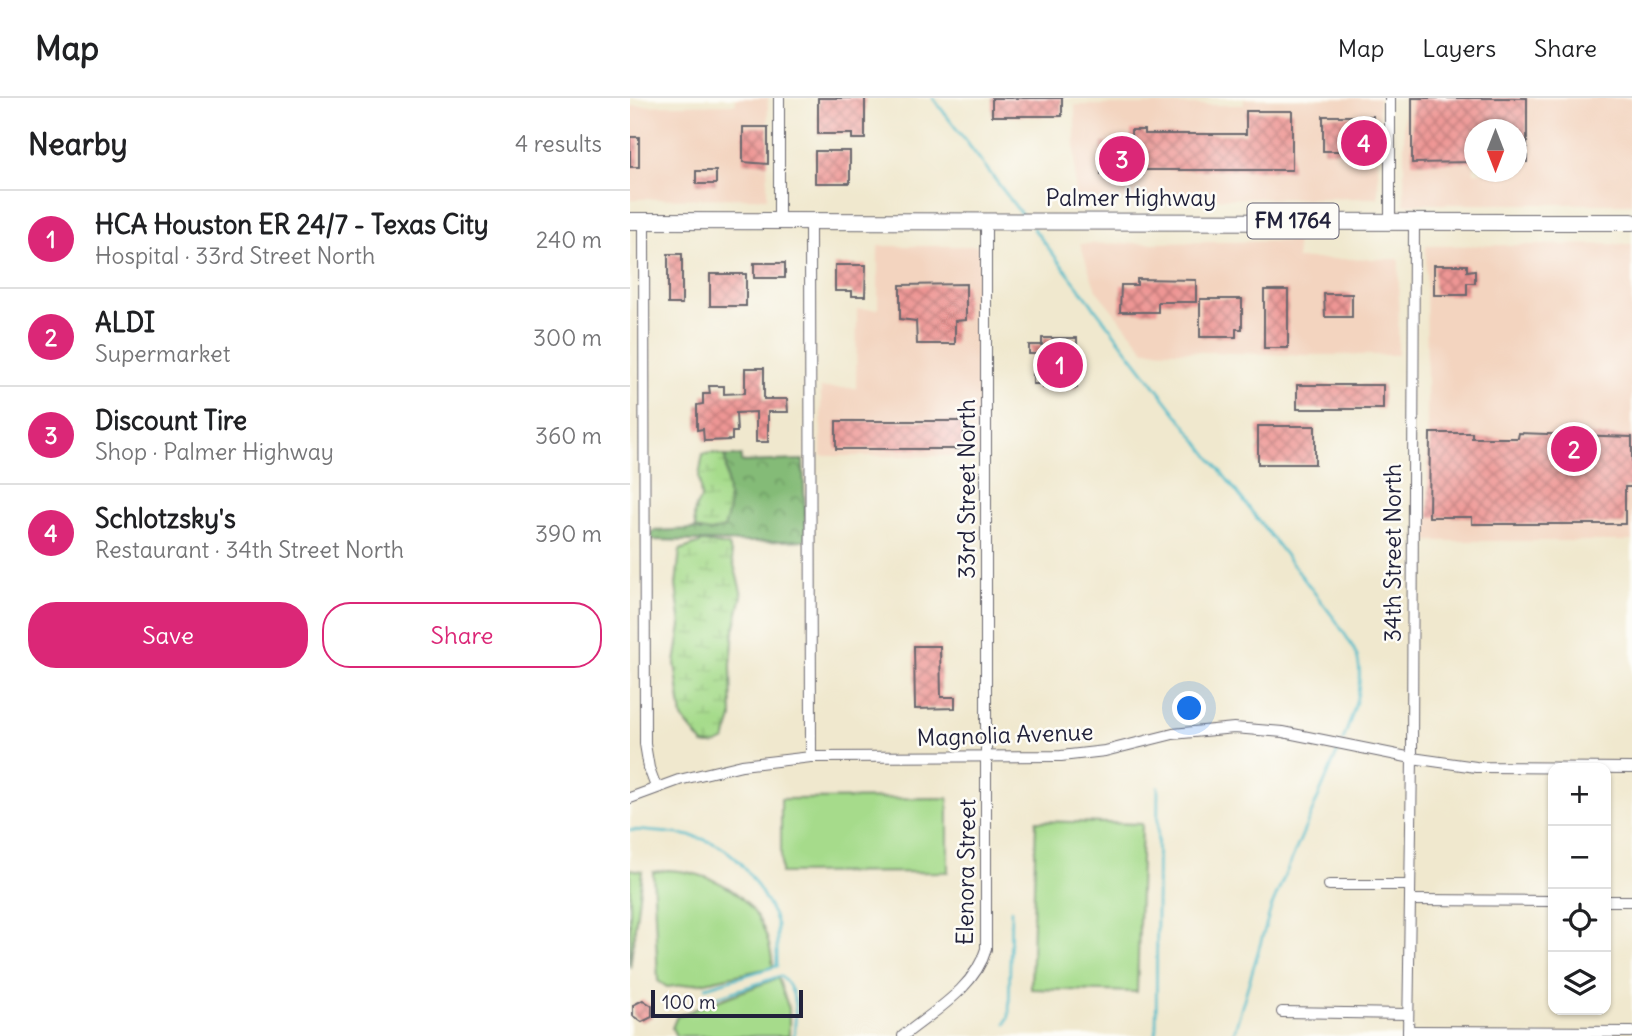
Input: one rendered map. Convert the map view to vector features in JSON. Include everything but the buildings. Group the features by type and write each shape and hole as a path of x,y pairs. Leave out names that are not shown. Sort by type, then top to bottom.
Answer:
{"main road":[{"name":"Palmer Highway","path":"637,221 1632,222"}],"street":[{"path":"779,98 779,221"},
{"path":"1390,98 1390,220"},
{"path":"810,220 811,757"},
{"name":"34th Street North","path":"1410,900 1414,220"},
{"path":"637,221 645,744 656,787"},
{"name":"33rd Street North","path":"986,221 987,758"},
{"name":"Magnolia Avenue","path":"630,798 656,787 742,765 811,757 1061,756 1105,751 1173,734 1207,730 1255,729 1476,767 1632,768"},
{"name":"Elenora Street","path":"904,1036 962,988 983,961 988,930 987,758"},
{"path":"1329,885 1410,885"},
{"path":"1548,901 1410,900 1408,1034 1632,1032"},
{"path":"1611,901 1632,901"},
{"path":"1282,1012 1408,1014"}],"shaded area":[{"path":"736,98 768,98 767,198 630,199 630,106 736,104"},
{"path":"1379,98 1378,198 1075,199 1075,105 1244,105 1244,99"},
{"path":"1404,98 1632,98 1632,204 1404,204"},
{"path":"1296,241 1297,259 1399,259 1398,355 1145,350 1096,290 1080,244"},
{"path":"1632,244 1632,541 1428,541 1426,246"},
{"path":"878,246 980,246 980,456 821,456 821,388 856,388 857,309 878,309"}],"green space":[{"path":"703,454 725,456 729,510 724,528 710,532 696,529 694,517 696,506 701,499 699,476"},
{"path":"725,456 741,456 741,462 803,460 806,540 651,540 653,531 701,531 729,510"},
{"path":"703,542 729,546 742,595 734,630 731,665 732,718 725,740 712,745 703,744 682,718 675,663 681,626 676,585 680,550"},
{"path":"948,798 948,872 781,873 781,799"},
{"path":"1036,821 1142,824 1137,992 1031,989"},
{"path":"630,869 642,871 630,968"},
{"path":"668,870 709,878 741,897 762,927 773,967 701,983 667,987 658,981 653,872"},
{"path":"778,978 789,1009 789,1036 676,1036 672,1028 677,1016"}],"waterway":[{"path":"933,98 1022,215"},
{"path":"1033,228 1337,622 1352,646 1357,655 1359,680 1356,701 1343,740"},
{"path":"1233,1036 1271,908 1340,746"},
{"path":"1156,1036 1158,787"},
{"path":"630,830 682,835 718,846 733,856 746,870 774,916 777,925 777,966 706,987"},
{"path":"1006,1024 1009,1016 1011,910"},
{"path":"709,997 717,997 780,976 786,981 793,995 794,1036"}],"place":[{"name":"Schlotzsky's","path":"1364,143"},
{"name":"Discount Tire","path":"1122,159"},
{"name":"HCA Houston ER 24/7 - Texas City","path":"1060,365"},
{"name":"ALDI","path":"1574,449"}]}
